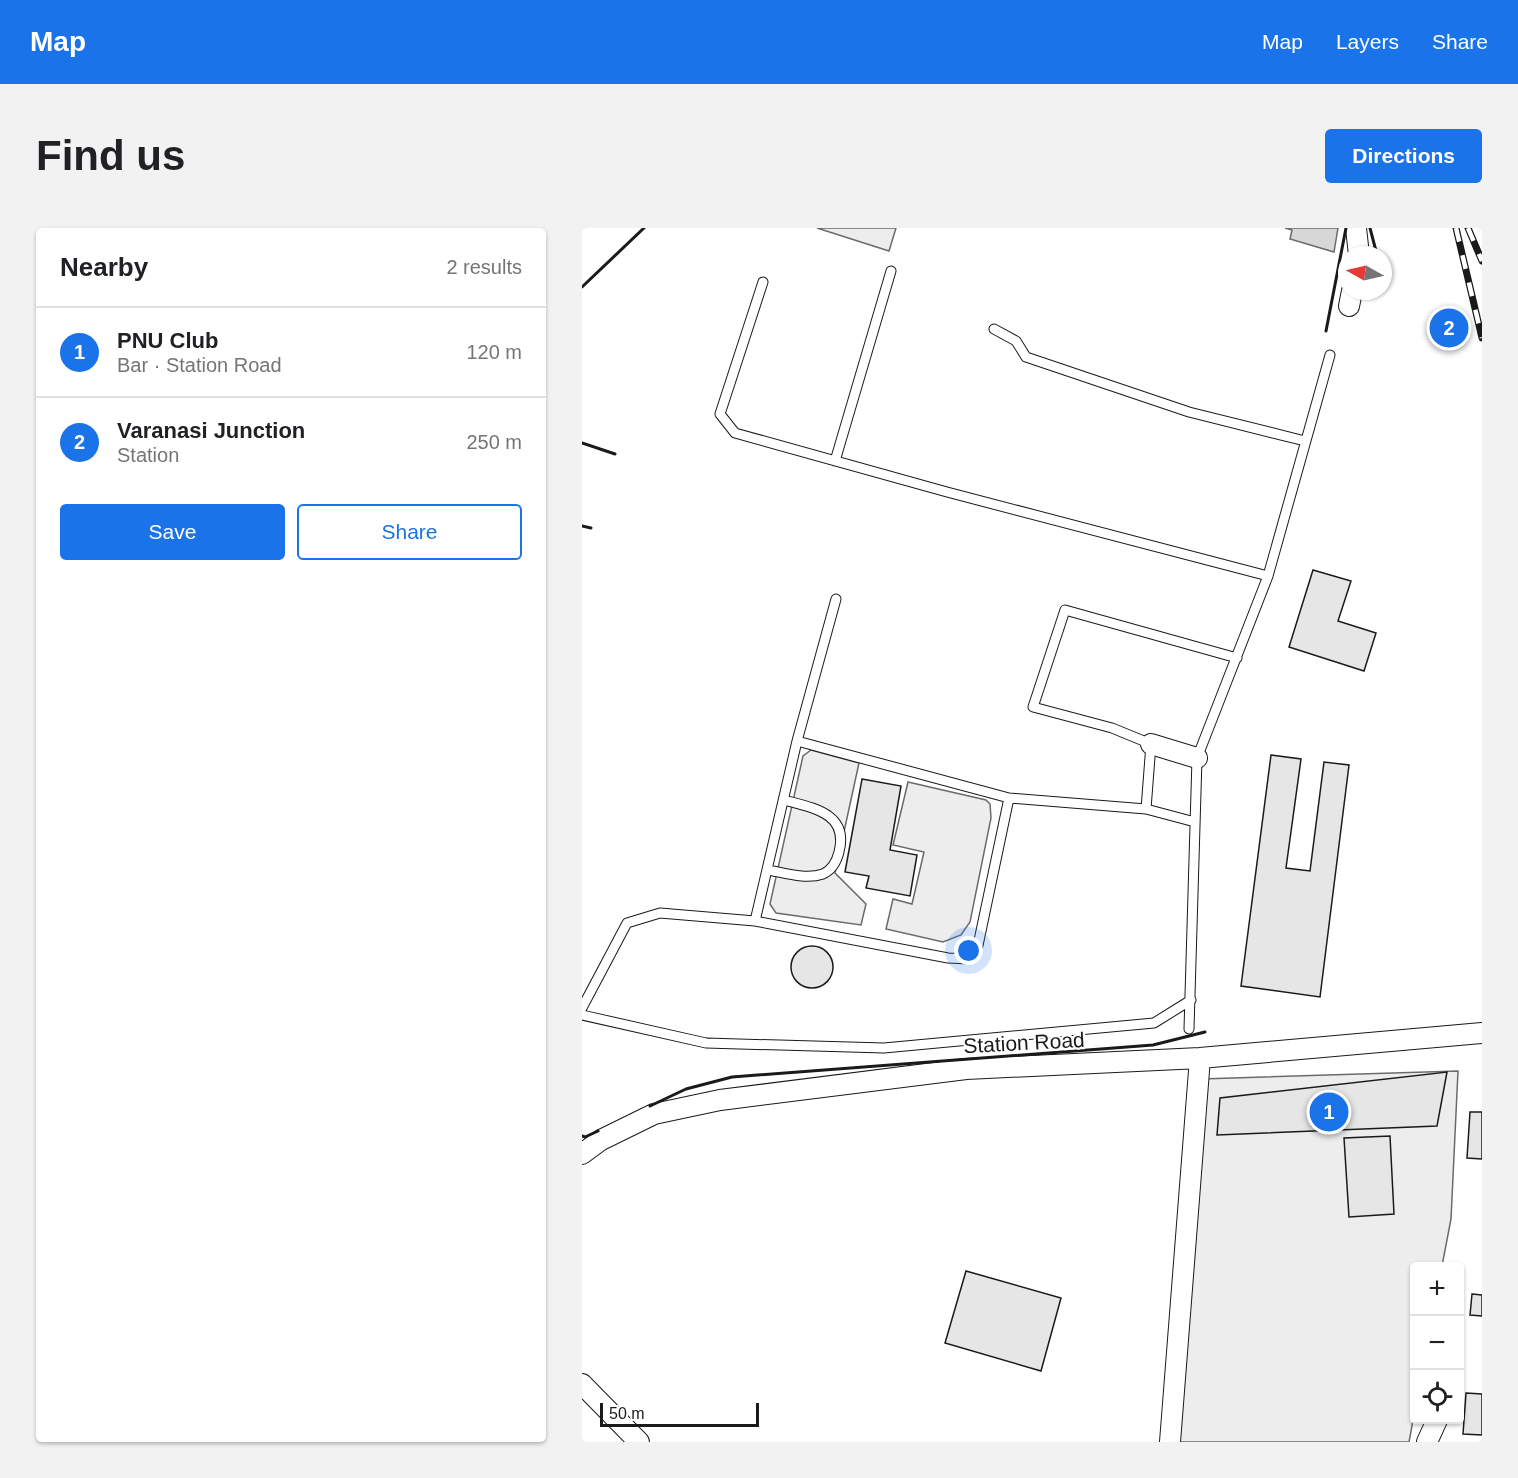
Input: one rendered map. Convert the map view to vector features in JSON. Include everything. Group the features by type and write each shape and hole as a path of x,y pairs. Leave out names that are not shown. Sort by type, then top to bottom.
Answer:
{"street":[{"path":"1356,228 1358,246"},
{"path":"1150,744 1197,758"},
{"name":"Station Road","path":"582,1154 601,1140 654,1114 720,1100 966,1069 1200,1058 1482,1033"},
{"path":"1170,1442 1200,1058"},
{"path":"583,1389 639,1442"},
{"path":"1427,1442 1435,1424"}],"lane":[{"path":"836,460 891,271"},
{"path":"763,282 720,414 735,433 947,492 1268,576"},
{"path":"994,329 1016,341 1026,357 1189,412 1305,441"},
{"path":"1189,1029 1197,758 1268,576 1330,355"},
{"path":"755,921 797,741 836,598"},
{"path":"1146,809 1150,744 1112,728 1033,707 1065,610 1237,658"},
{"path":"797,741 1009,798 1146,809 1195,822"},
{"path":"582,1008 627,923 660,913 755,921 948,958 969,959 977,950 1009,798"},
{"path":"768,870 800,877 824,873 836,862 842,840 840,828 821,810 784,800"},
{"path":"582,1015 706,1043 884,1048 1154,1023 1191,1000"}],"shaded area":[{"path":"817,228 896,228 889,251"},
{"path":"1285,228 1338,228 1334,252 1290,239 1292,230"},
{"path":"811,750 859,763 835,873 866,904 861,925 776,913 770,904 803,756"},
{"path":"908,782 986,800 990,804 991,818 970,922 961,935 943,942 886,929 893,899 912,904 924,852 893,845"},
{"path":"1458,1071 1451,1219 1443,1262 1410,1262 1410,1424 1412,1424 1409,1442 1178,1442 1201,1079"}],"building":[{"path":"1313,570 1351,581 1338,621 1376,633 1364,671 1289,647"},
{"path":"1271,755 1301,759 1286,868 1310,871 1324,762 1349,765 1320,997 1241,986"},
{"path":"862,779 901,786 890,850 917,855 910,896 866,888 869,876 845,872"},
{"path":"812,946 820,947 827,952 832,959 832,975 827,982 820,987 812,988 804,987 797,982 792,975 791,967 792,959 797,952 804,947"},
{"path":"1447,1072 1437,1126 1217,1135 1220,1098"},
{"path":"1470,1112 1482,1112 1482,1159 1467,1158"},
{"path":"1390,1136 1394,1214 1349,1217 1344,1138"},
{"path":"966,1271 1061,1298 1041,1371 945,1343"},
{"path":"1472,1294 1482,1295 1482,1316 1470,1315"},
{"path":"1466,1393 1482,1394 1482,1435 1463,1434"}],"railway":[{"path":"1456,228 1482,338"},
{"path":"1468,228 1482,261"}],"wall":[{"path":"582,287 644,228"},
{"path":"1326,331 1346,228"},
{"path":"1370,228 1375,246"},
{"path":"582,443 615,454"},
{"path":"582,526 591,528"},
{"path":"650,1106 686,1089 732,1077 1153,1045 1205,1032"},
{"path":"582,1136 585,1137 598,1131"}],"place":[{"name":"Varanasi Junction","path":"1449,328"},
{"name":"PNU Club","path":"1329,1112"}]}
